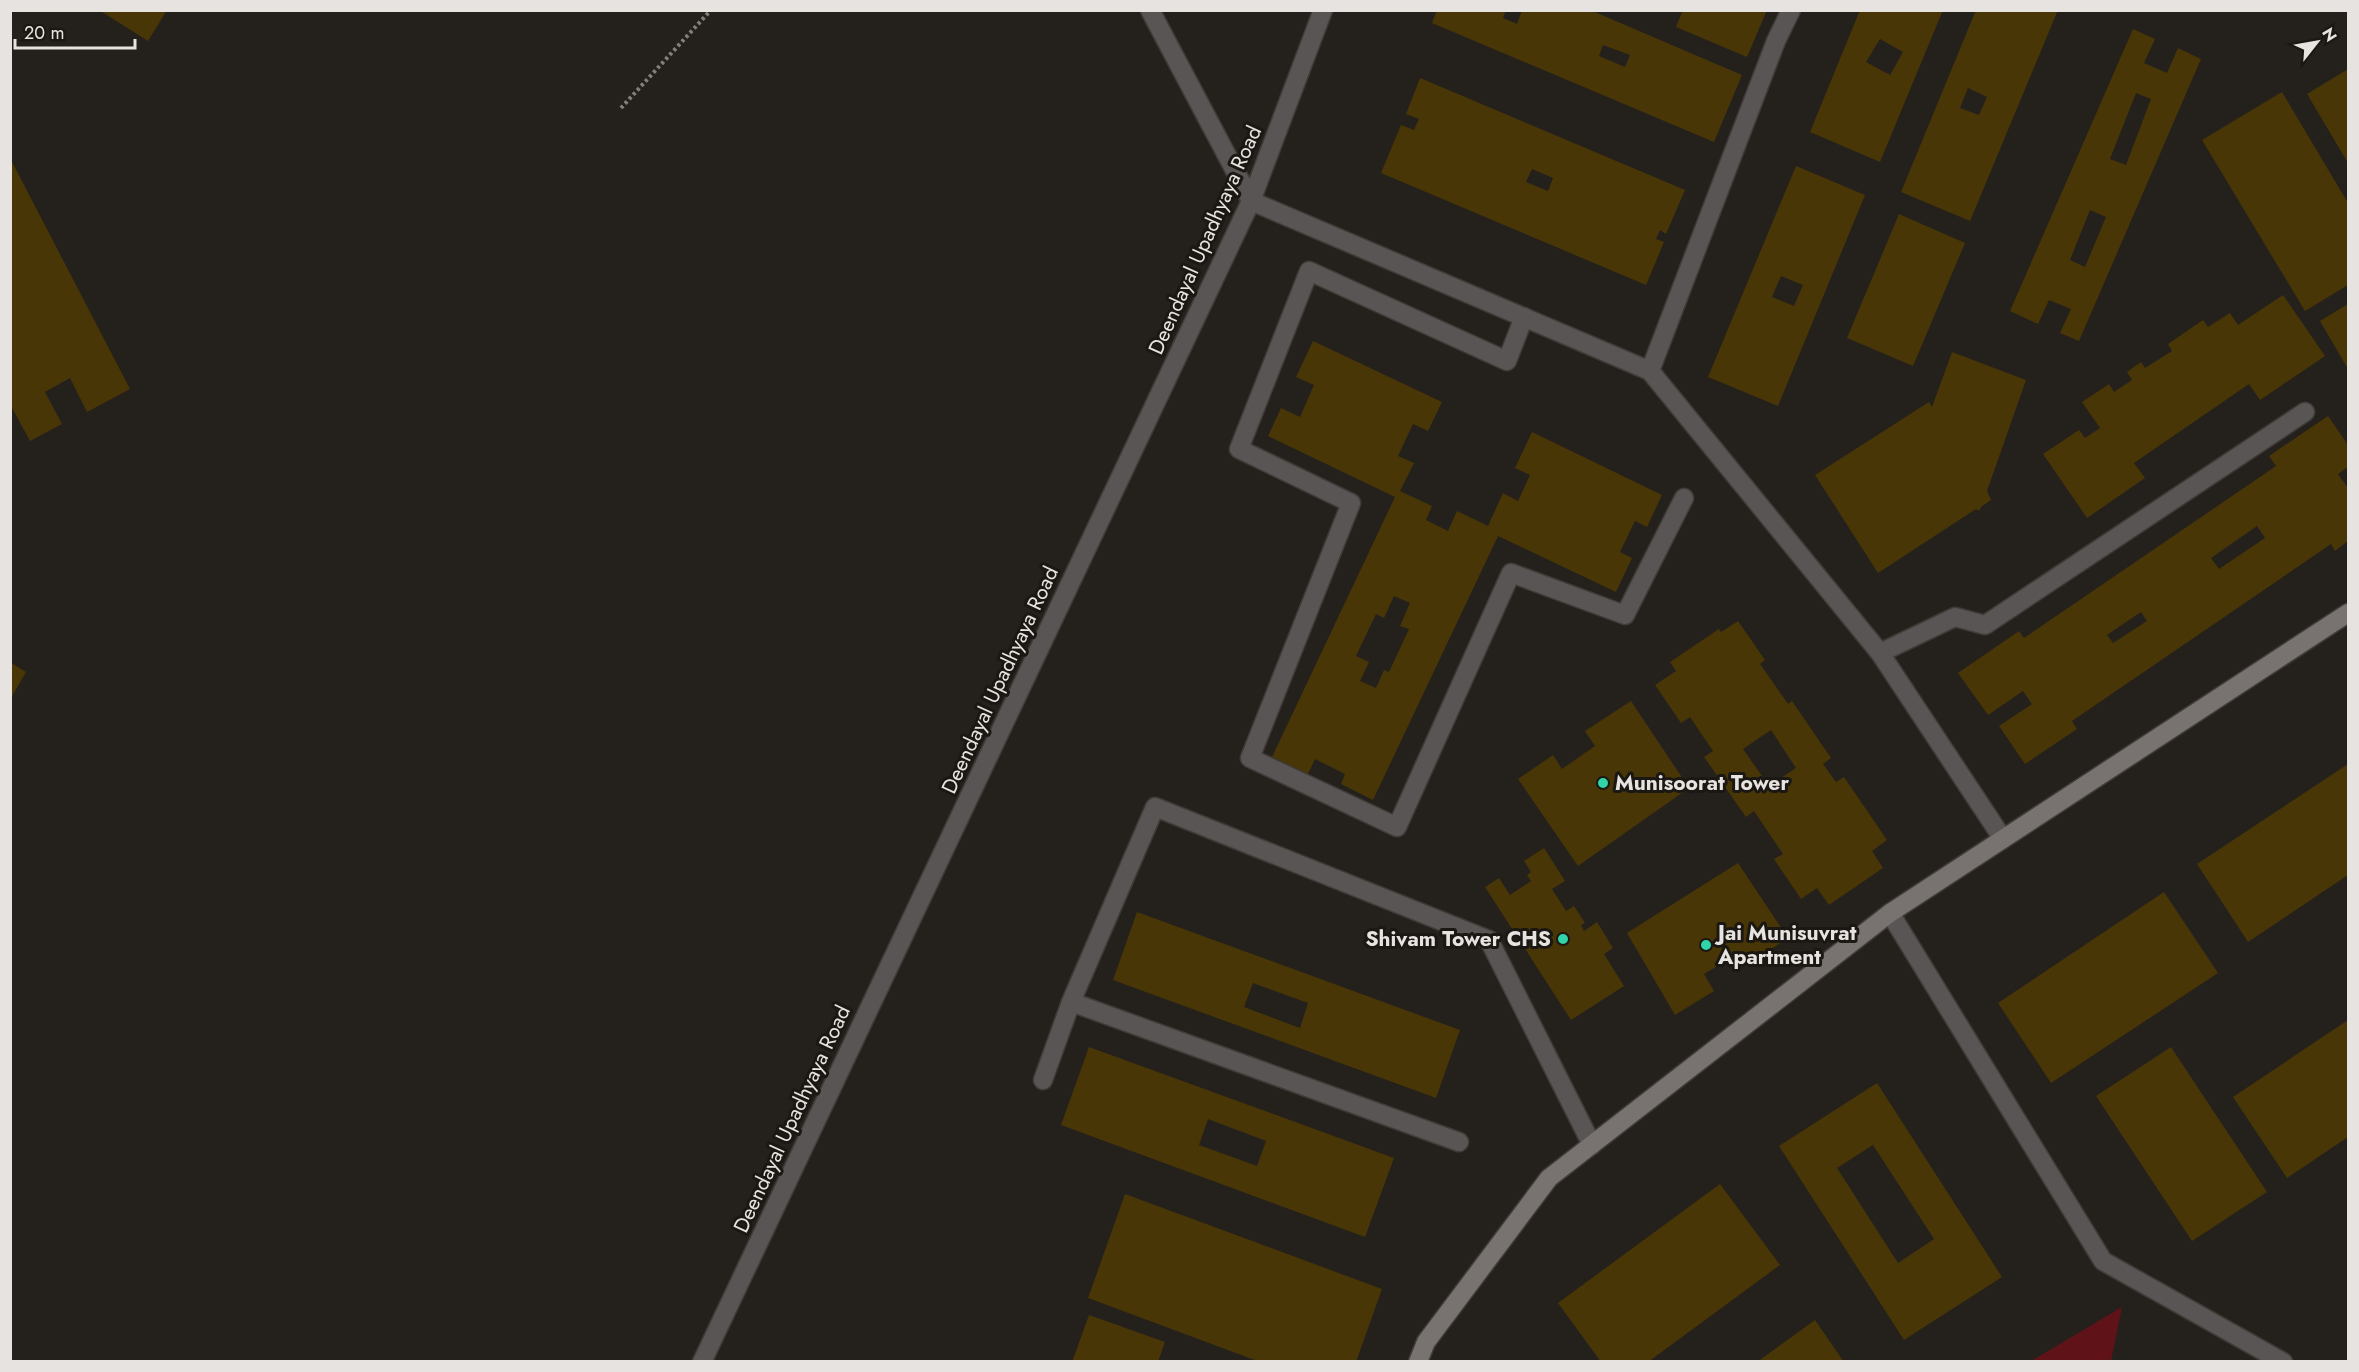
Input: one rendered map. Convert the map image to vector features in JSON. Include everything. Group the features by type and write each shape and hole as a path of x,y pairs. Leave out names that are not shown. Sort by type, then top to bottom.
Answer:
{"street":[{"path":"1150,10 1251,201 1650,371 1880,653 2003,839"},
{"name":"Deendayal Upadhyaya Road","path":"702,1362 1251,201 1323,10"},
{"path":"1650,371 1776,41 1791,10"},
{"path":"1524,318 1507,361 1309,271 1239,449 1351,503 1250,758 1397,827 1511,573 1624,615 1684,498"},
{"path":"1880,653 1954,617 1985,625 2305,412"},
{"path":"1418,1362 1426,1342 1549,1178 1890,914 2349,613"},
{"path":"1043,1080 1071,1002 1155,807 1489,940 1592,1145"},
{"path":"1890,914 2103,1261 2283,1362"},
{"path":"1071,1002 1459,1142"}],"path":[{"path":"621,108 711,10"}],"shaded area":[{"path":"2122,1307 2111,1361 2031,1361"}],"building":[{"path":"99,10 167,10 148,41"},
{"path":"1437,10 1506,10 1503,18 1517,24 1522,10 1590,10 1742,75 1714,142 1432,23","holes":["1603,45 1630,55 1625,67 1599,56"]},
{"path":"1683,10 1767,10 1747,57 1676,27"},
{"path":"1860,10 1943,10 1880,162 1810,132","holes":["1880,39 1903,52 1890,75 1866,62"]},
{"path":"1976,10 2058,10 1970,221 1901,192","holes":["1968,88 1987,97 1979,115 1960,108"]},
{"path":"2133,29 2155,39 2144,63 2167,73 2178,48 2201,59 2079,341 2060,333 2071,309 2049,300 2038,324 2010,311","holes":["2136,93 2151,99 2126,165 2110,159","2090,210 2106,217 2085,267 2070,260"]},
{"path":"2348,69 2348,163 2307,94"},
{"path":"1420,78 1685,190 1666,234 1660,230 1656,239 1664,242 1646,285 1381,173 1401,125 1414,130 1419,119 1406,114","holes":["1532,169 1553,178 1548,191 1526,182"]},
{"path":"2282,92 2348,203 2348,285 2305,311 2202,140"},
{"path":"10,158 130,389 87,412 70,378 45,392 62,424 30,441 10,404"},
{"path":"1796,166 1865,195 1778,406 1708,377","holes":["1781,276 1803,285 1794,306 1772,297"]},
{"path":"1899,214 1965,243 1913,366 1847,338"},
{"path":"2283,295 2325,356 2260,400 2249,384 2134,463 2145,478 2087,518 2043,454 2079,430 2085,438 2100,428 2082,402 2109,384 2114,392 2132,380 2127,372 2141,362 2145,368 2172,351 2168,344 2203,320 2208,327 2230,313 2238,325"},
{"path":"2348,304 2348,369 2320,321"},
{"path":"1313,341 1442,402 1428,431 1413,424 1398,456 1414,463 1400,491 1432,506 1426,520 1448,531 1457,511 1488,526 1503,493 1518,501 1530,475 1515,468 1532,432 1662,495 1647,527 1635,521 1620,552 1632,558 1616,592 1498,536 1373,800 1341,784 1345,774 1315,759 1308,774 1272,757 1395,497 1268,436 1281,408 1300,417 1314,385 1296,377","holes":["1394,596 1410,603 1400,626 1409,629 1389,672 1384,670 1376,688 1360,681 1369,662 1356,656 1376,614 1384,618"]},
{"path":"1952,352 2026,380 1987,491 1991,500 1979,511 1976,509 1878,573 1815,475 1929,402 1932,407"},
{"path":"2328,416 2348,445 2348,467 2338,474 2348,488 2348,541 2335,551 2331,544 2072,721 2077,729 2025,764 1999,726 2032,704 2023,691 1988,715 1958,673 2019,631 2024,638 2276,466 2269,456","holes":["2257,526 2265,538 2219,569 2211,558","2141,612 2147,621 2113,643 2107,635"]},
{"path":"1738,621 1765,660 1760,664 1788,704 1792,701 1831,758 1823,764 1836,782 1844,777 1887,840 1872,851 1883,868 1829,905 1817,888 1801,899 1774,859 1783,854 1754,811 1746,817 1704,757 1713,751 1690,717 1681,723 1655,685 1676,671 1670,662 1719,629 1721,632","holes":["1771,730 1796,768 1769,786 1743,749"]},
{"path":"10,662 26,672 10,700"},
{"name":"Munisoorat Tower","path":"1631,701 1689,788 1578,866 1518,779 1553,755 1562,769 1595,746 1585,731"},
{"path":"2348,764 2348,875 2248,942 2197,864"},
{"name":"Shivam Tower CHS","path":"1544,848 1565,881 1552,889 1566,911 1574,906 1585,923 1581,925 1584,931 1597,922 1613,948 1604,954 1624,986 1571,1020 1485,887 1499,878 1510,895 1531,881 1527,875 1531,872 1524,861"},
{"name":"Jai Munisuvrat Apartment","path":"1738,863 1788,938 1749,964 1742,951 1704,974 1714,991 1675,1015 1627,933"},
{"path":"2164,892 2218,973 2051,1083 1998,1003"},
{"path":"1137,912 1460,1030 1436,1098 1113,980","holes":["1253,983 1308,1003 1300,1028 1244,1007"]},
{"path":"2348,1020 2348,1137 2287,1178 2233,1097"},
{"path":"1089,1047 1394,1158 1365,1237 1061,1125","holes":["1208,1119 1266,1141 1257,1166 1199,1145"]},
{"path":"2171,1047 2267,1192 2192,1241 2096,1096"},
{"path":"1877,1083 2002,1277 1904,1340 1779,1146","holes":["1873,1145 1934,1239 1898,1263 1837,1168"]},
{"path":"1720,1184 1780,1265 1648,1362 1601,1362 1558,1303"},
{"path":"1125,1194 1382,1289 1356,1362 1260,1362 1088,1298"},
{"path":"1089,1315 1165,1342 1158,1362 1072,1362"},
{"path":"1815,1320 1844,1362 1757,1362"}],"place":[{"name":"Munisoorat Tower","path":"1603,783"},
{"name":"Shivam Tower CHS","path":"1563,939"},
{"name":"Jai Munisuvrat Apartment","path":"1706,945"}]}
